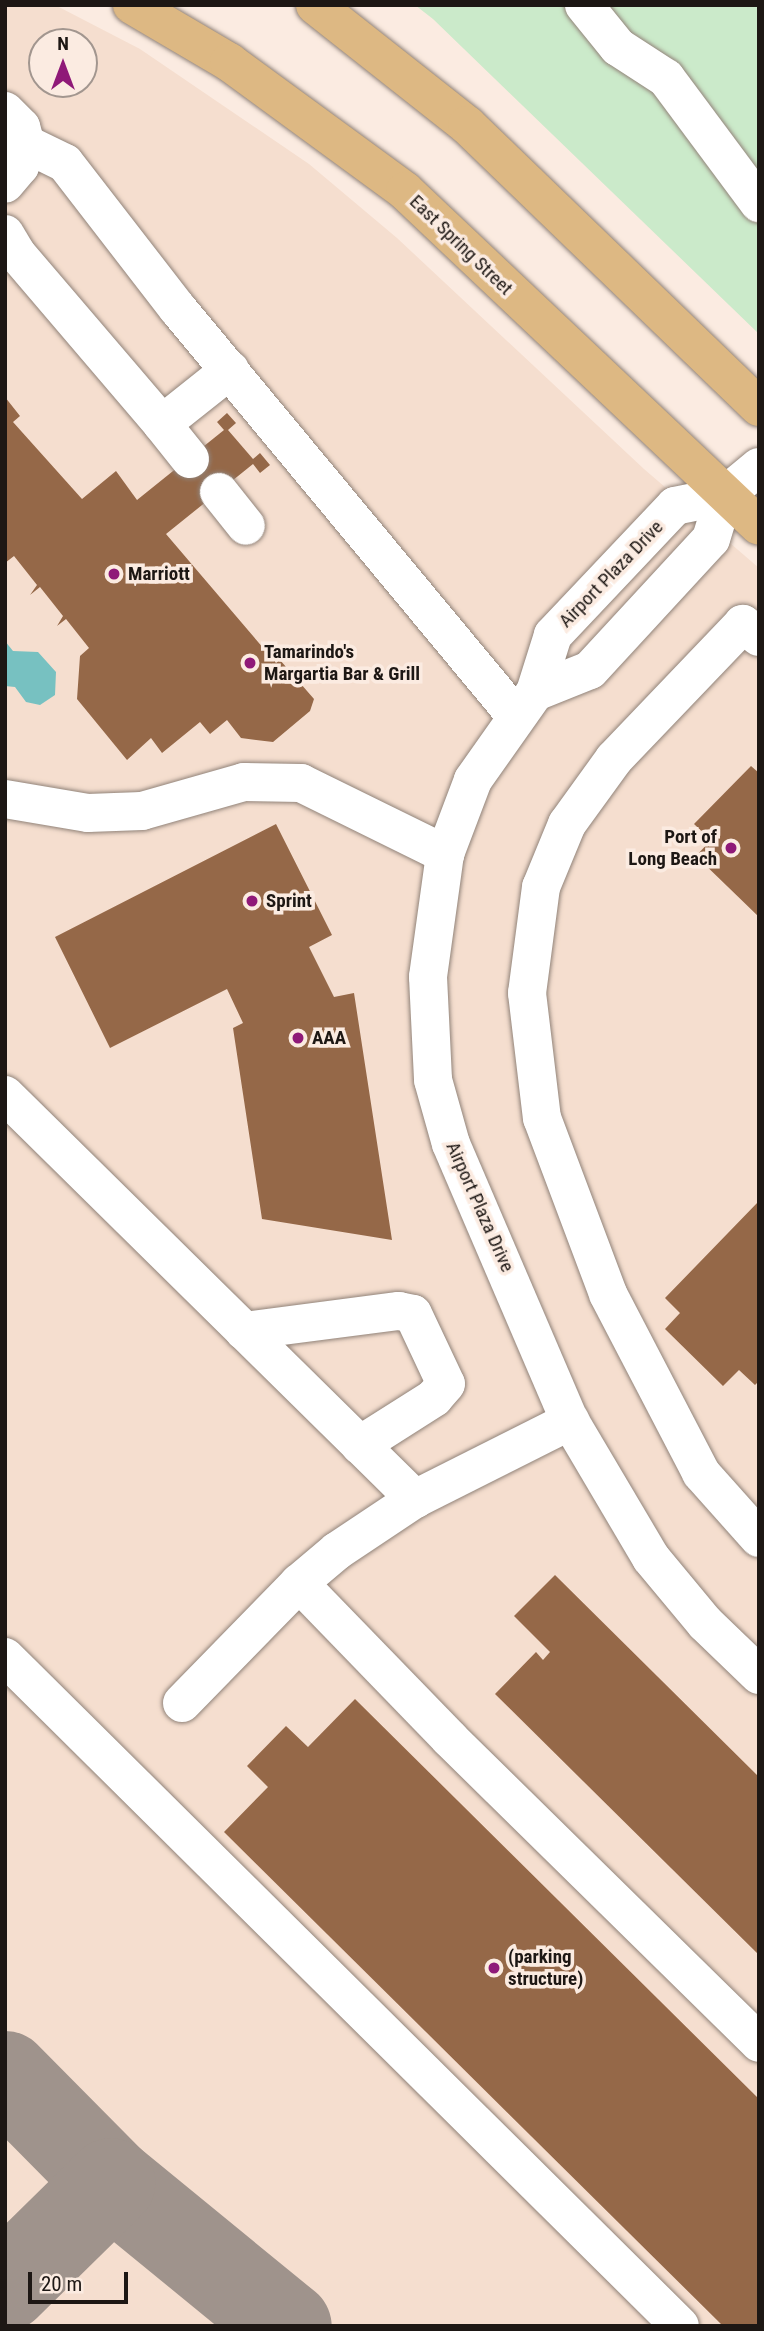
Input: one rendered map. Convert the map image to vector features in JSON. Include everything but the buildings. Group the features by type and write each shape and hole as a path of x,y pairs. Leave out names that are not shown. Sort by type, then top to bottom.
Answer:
{"main road":[{"name":"East Spring Street","path":"132,5 229,62 405,191 724,496 759,526"},
{"path":"314,5 467,125 759,407"}],"street":[{"path":"584,5 618,47 666,78 759,203"},
{"path":"5,111 21,127 26,144 20,166 5,184"},
{"path":"26,144 65,163 230,370 525,703 590,670 712,538 724,496"},
{"path":"5,234 17,254 190,458"},
{"path":"162,424 230,370"},
{"name":"Airport Plaza Drive","path":"759,467 724,496 675,506 553,635 525,703 473,780 445,855 428,966 433,1080 451,1144 570,1421 651,1558 705,1623 759,1675"},
{"path":"219,492 246,526"},
{"path":"759,637 743,624 614,759 567,824 541,887 527,993 542,1118 608,1294 701,1473 759,1538"},
{"path":"6,802 88,813 142,811 244,782 301,783 445,855"},
{"path":"5,1095 415,1499"},
{"path":"244,1331 399,1311 413,1314 446,1384 434,1398 360,1445"},
{"path":"182,1703 299,1583 337,1551 415,1499 570,1421"},
{"path":"299,1583 449,1738 759,2043"},
{"path":"5,1657 680,2326"}],"shaded area":[{"path":"5,5 55,5 140,49 309,164 397,238 644,469 759,568 759,2326 5,2326"}],"green space":[{"path":"415,5 759,5 759,334 433,19"}],"water":[{"path":"5,641 13,651 38,652 56,672 55,695 40,705 26,702 15,687 5,686"}],"taxiway":[{"path":"5,2075 111,2182 287,2326"},
{"path":"5,2286 111,2182"}],"place":[{"name":"Marriott","path":"114,574"},
{"name":"Tamarindo's Margartia Bar & Grill","path":"250,663"},
{"name":"Port of Long Beach","path":"731,848"},
{"name":"Sprint","path":"252,901"},
{"name":"AAA","path":"298,1038"},
{"name":"(parking structure)","path":"494,1968"}]}
